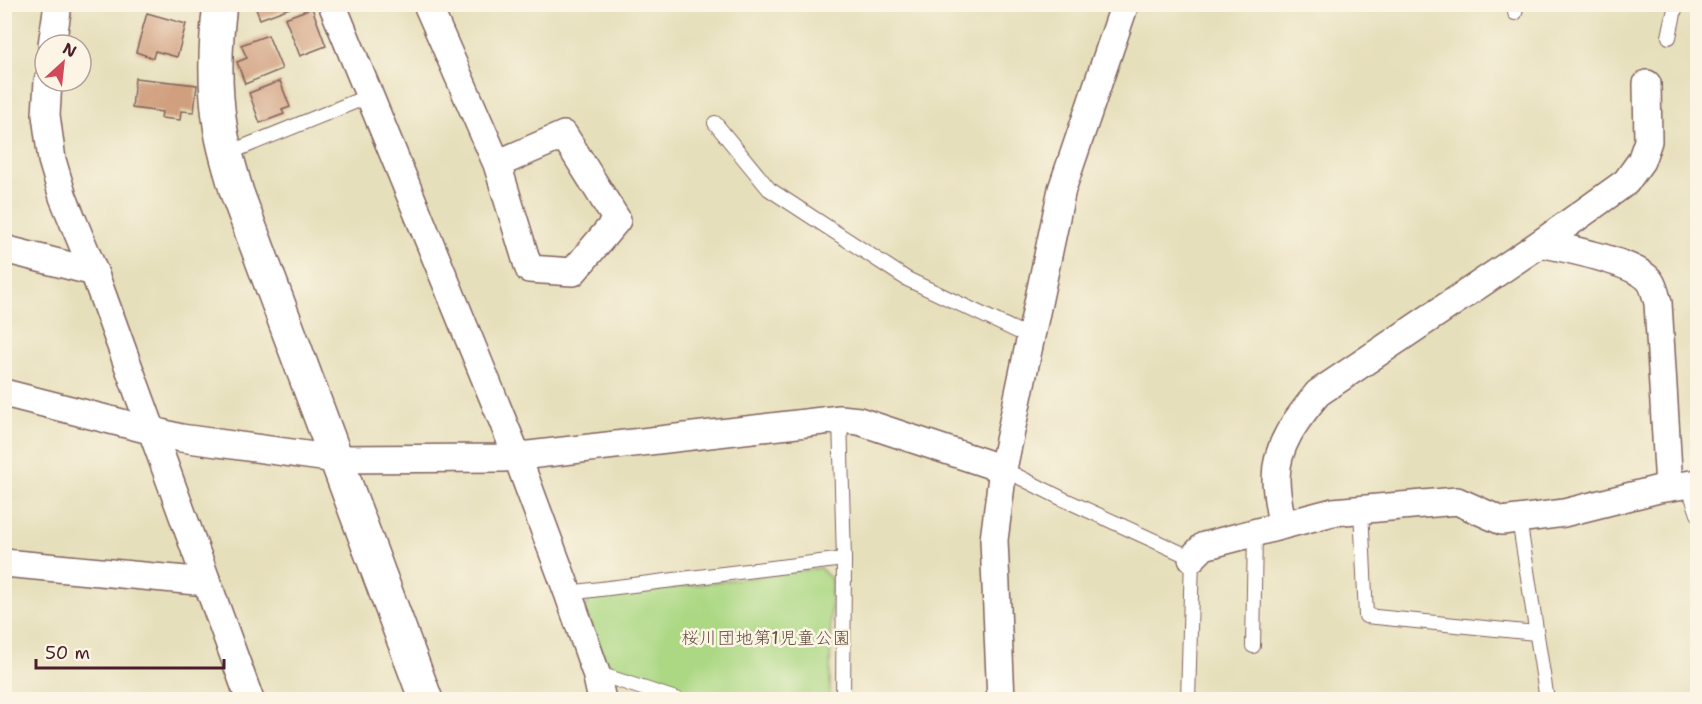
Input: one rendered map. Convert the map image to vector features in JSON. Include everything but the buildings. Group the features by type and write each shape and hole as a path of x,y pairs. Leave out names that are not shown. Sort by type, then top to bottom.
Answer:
{"street":[{"path":"54,33 58,4"},
{"path":"220,4 215,58 216,86 220,125 237,193 426,699"},
{"path":"333,4 517,456 596,673 602,699"},
{"path":"427,4 497,164 529,268 573,272 617,220 564,135 497,164"},
{"path":"1001,699 994,540 1003,469 1062,189 1125,4"},
{"path":"1282,525 1276,479 1280,449 1295,422 1318,393 1541,243 1626,182 1641,161 1648,141 1647,84"},
{"path":"47,93 46,115 52,160 63,197 94,272 250,699"},
{"path":"1192,558 1204,546 1333,512 1457,501 1502,521 1564,513 1685,485 1658,303 1651,282 1641,273 1626,265 1541,243"},
{"path":"4,249 94,272"},
{"path":"4,393 192,439 336,459 517,456 840,419 859,421 1003,469"},
{"path":"4,563 207,582"}],"lane":[{"path":"1669,36 1676,4"},
{"path":"226,154 369,96"},
{"path":"715,123 769,189 907,279 1030,337"},
{"path":"840,419 844,559 843,699"},
{"path":"1003,469 1192,558 1188,699"},
{"path":"1685,485 1698,514"},
{"path":"1361,509 1366,616 1536,633"},
{"path":"1519,519 1547,699"},
{"path":"1253,646 1255,533"},
{"path":"568,593 844,559"},
{"path":"596,673 679,699"}],"green space":[{"name":"桜川団地第1児童公園","path":"820,568 831,579 830,699 704,699 618,672 605,660 584,609 590,599"}]}
